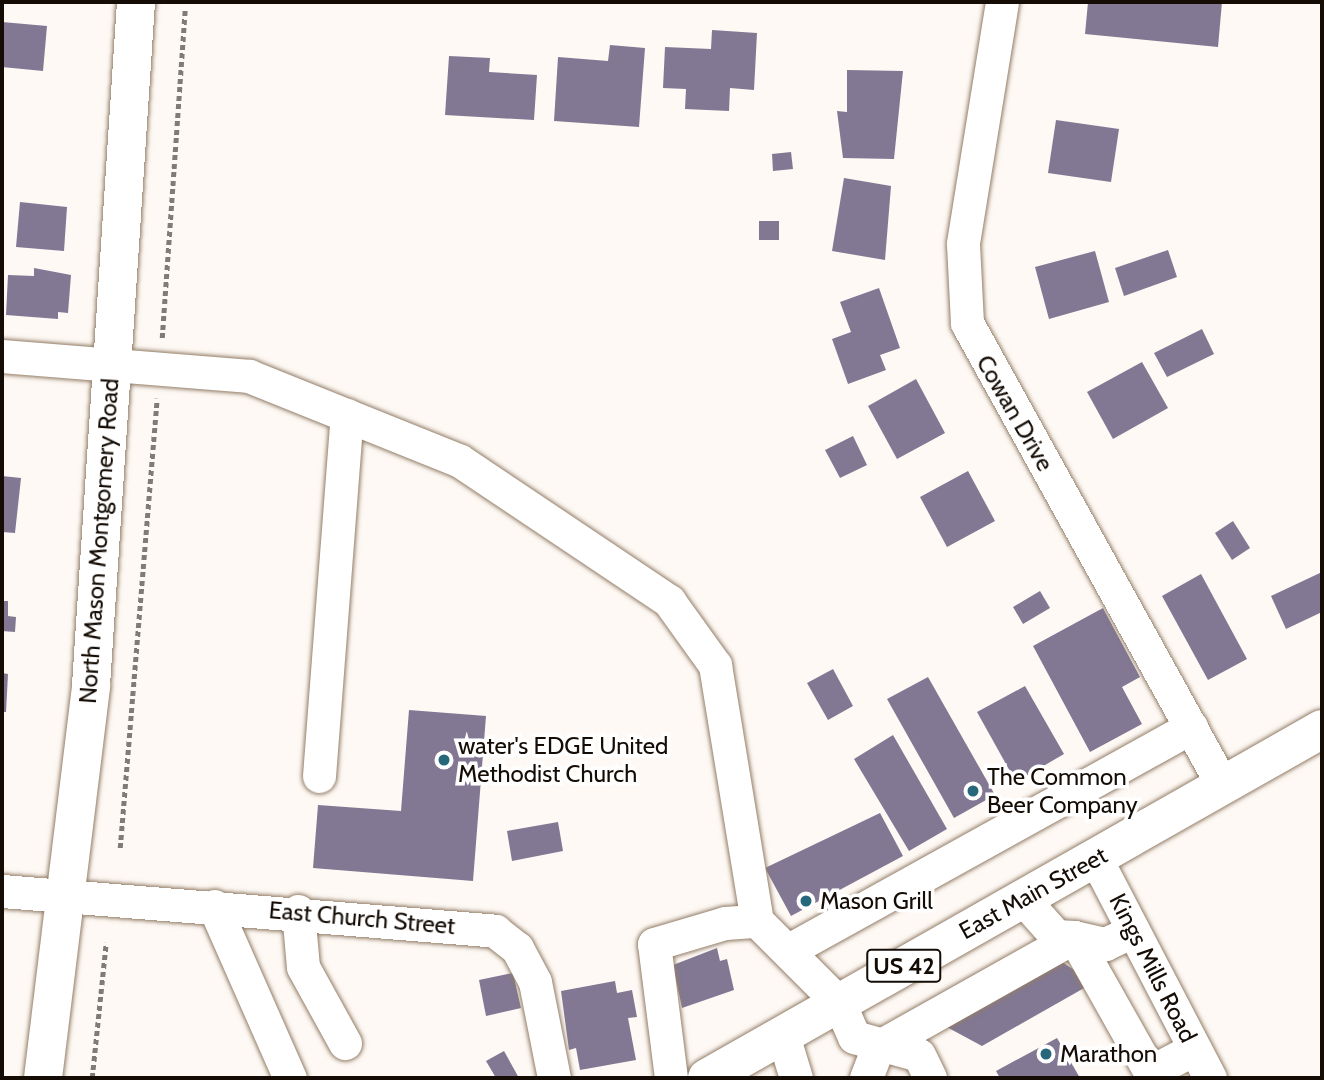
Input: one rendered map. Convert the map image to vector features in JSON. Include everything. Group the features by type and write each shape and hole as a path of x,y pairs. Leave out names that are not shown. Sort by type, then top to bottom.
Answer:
{"main road":[{"name":"North Mason Montgomery Road","path":"43,1078 91,685 136,2"},
{"name":"East Main Street","path":"707,1078 1322,729"}],"street":[{"name":"Cowan Drive","path":"1002,2 963,244 964,311 977,346 1223,786"},
{"path":"2,356 160,366 249,376 460,461 669,601 715,665 757,921 789,950 839,1003 853,1037 877,1047 919,1055 930,1078"},
{"path":"318,776 347,415"},
{"path":"789,950 1191,727"},
{"name":"Kings Mills Road","path":"1096,859 1210,1078"},
{"name":"East Church Street","path":"2,891 298,911 495,931 517,948 535,982 554,1078"},
{"path":"1023,899 1056,936 1105,944 1133,931"},
{"path":"214,906 290,1078"},
{"path":"298,911 303,967 345,1043"},
{"path":"671,1078 654,944 725,923 757,921"},
{"path":"866,1078 877,1047 1074,937"},
{"path":"1074,937 1150,1072 1194,1049"},
{"path":"783,1035 796,1078"}],"path":[{"path":"120,848 160,366 185,8"},
{"path":"92,1078 106,943"}],"building":[{"path":"1088,2 1222,2 1218,47 1085,34"},
{"path":"2,22 47,26 43,71 2,67"},
{"path":"712,30 757,33 754,90 730,88 729,111 685,109 686,89 663,88 665,47 711,49"},
{"path":"610,45 645,48 639,127 554,121 558,57 608,61"},
{"path":"449,56 490,58 489,72 537,75 534,120 445,115"},
{"path":"847,70 903,71 894,159 843,158 837,111 847,112"},
{"path":"1056,120 1119,129 1111,182 1048,173"},
{"path":"791,152 793,169 773,171 772,154"},
{"path":"844,178 891,186 885,260 832,251"},
{"path":"20,202 67,207 64,251 16,247"},
{"path":"759,221 779,221 779,240 759,240"},
{"path":"1168,250 1177,277 1124,296 1115,268"},
{"path":"1095,251 1109,302 1049,319 1035,267"},
{"path":"34,268 71,275 68,313 58,312 58,319 6,315 8,275 34,276"},
{"path":"879,288 900,348 880,355 886,370 848,384 832,339 851,332 840,302"},
{"path":"1202,329 1214,354 1167,377 1154,353"},
{"path":"1142,362 1168,408 1113,439 1087,392"},
{"path":"916,379 945,433 897,459 868,406"},
{"path":"853,436 867,465 840,478 825,450"},
{"path":"968,471 995,521 947,547 920,497"},
{"path":"2,476 21,478 15,533 2,532"},
{"path":"1233,521 1250,548 1232,560 1215,533"},
{"path":"1322,572 1322,612 1286,629 1271,596"},
{"path":"1201,574 1247,659 1208,680 1162,596"},
{"path":"1040,591 1050,608 1023,624 1013,607"},
{"path":"2,601 8,601 8,616 16,617 15,632 2,631"},
{"path":"1103,608 1140,677 1122,687 1142,724 1090,752 1033,646"},
{"path":"833,669 853,706 828,720 807,683"},
{"path":"2,673 8,674 6,712 2,712"},
{"path":"928,677 995,795 954,818 887,699"},
{"path":"1025,686 1064,754 1016,782 977,712"},
{"name":"water's EDGE United Methodist Church","path":"409,710 486,716 473,881 313,868 318,805 401,811"},
{"path":"893,735 947,829 909,851 854,759"},
{"path":"880,813 903,856 791,916 765,868"},
{"path":"558,822 563,851 512,861 507,831"},
{"path":"717,948 720,961 727,959 734,990 682,1008 673,965"},
{"name":"Marathon","path":"1052,955 1093,983 982,1046 943,1025"},
{"path":"513,973 521,1008 486,1016 479,980"},
{"path":"615,981 617,993 632,990 637,1017 628,1018 636,1060 580,1070 576,1048 569,1050 561,991"},
{"name":"Marathon","path":"1057,1038 1080,1078 1000,1078 996,1071"},
{"path":"504,1051 519,1078 496,1078 486,1061"}],"place":[{"name":"water's EDGE United Methodist Church","path":"444,760"},
{"name":"The Common Beer Company","path":"973,791"},
{"name":"Mason Grill","path":"806,901"},
{"name":"Marathon","path":"1046,1054"}]}
